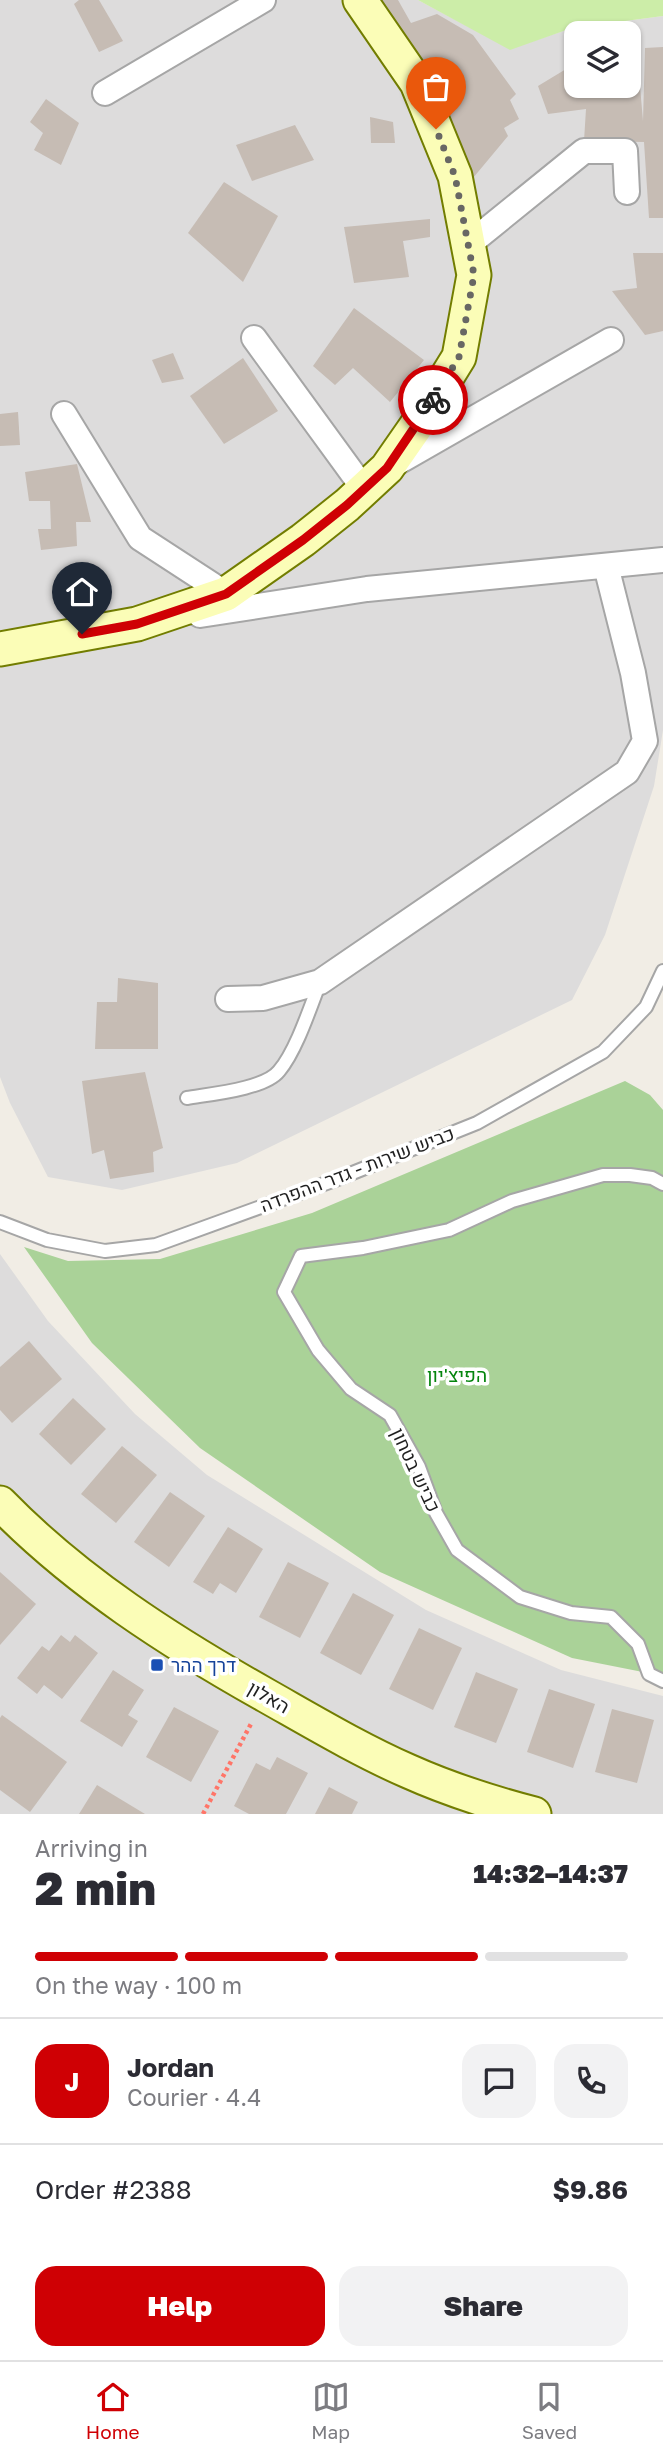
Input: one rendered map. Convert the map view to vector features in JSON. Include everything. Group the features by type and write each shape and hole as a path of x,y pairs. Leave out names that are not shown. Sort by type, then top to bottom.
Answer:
{"street":[{"path":"105,93 263,0"},
{"path":"360,0 417,83 455,176 474,275 459,357 419,422 376,479"},
{"path":"468,245 584,151 625,151 627,192"},
{"path":"254,338 376,479"},
{"path":"137,624 226,594 303,540 376,479 611,340"},
{"path":"64,414 140,538 226,594"},
{"path":"0,649 137,624 367,589 663,560"},
{"path":"228,999 263,998 320,982 627,772 645,741 633,673 606,566"},
{"name":"האלון","path":"0,1503 27,1530 117,1603 266,1695 408,1771 473,1796 534,1814"}],"lane":[{"name":"כביש שירות - גדר ההפרדה","path":"0,1222 47,1240 105,1251 118,1250 156,1245 335,1180 477,1123 603,1052 646,1007 663,971"},
{"path":"187,1098 246,1088 278,1073 300,1032 320,982"},
{"name":"כביש בטחון","path":"663,1184 652,1178 603,1175 512,1201 449,1230 363,1248 301,1256 284,1292 318,1350 351,1390 390,1415 419,1467 436,1513 457,1550 520,1597 571,1613 611,1617 638,1644 649,1674 663,1681"}],"path":[{"path":"203,1814 266,1695"}],"shaded area":[{"path":"0,0 418,0 510,49 564,31 564,98 641,98 641,21 625,21 663,16 663,730 654,786 605,935 572,1000 237,1163 122,1190 48,1177 10,1103 0,1077"},
{"path":"0,1254 48,1321 135,1414 207,1475 426,1610 561,1670 663,1696 663,1814 0,1814"}],"green space":[{"path":"418,0 663,0 663,16 625,21 564,21 564,31 510,50"},
{"name":"הפיצ'יון","path":"625,1081 650,1095 663,1110 663,1676 572,1658 380,1572 200,1448 92,1343 24,1247 68,1261 160,1259 312,1213"}],"building":[{"path":"79,0 99,0 123,41 99,52 74,4"},
{"path":"371,0 398,0 411,23 437,14 473,35 516,94 510,100 519,119 504,128 508,136 473,178 394,33"},
{"path":"663,47 663,218 649,218 644,142 584,141 586,109 548,114 538,86 564,70 564,98 641,98 643,121 645,48"},
{"path":"46,99 79,123 61,165 34,150 43,133 30,122"},
{"path":"370,117 393,122 395,143 371,143"},
{"path":"295,125 314,160 252,181 236,145"},
{"path":"224,182 278,216 243,282 188,233"},
{"path":"430,219 430,237 403,241 409,277 354,283 344,227"},
{"path":"633,253 663,253 663,331 645,335 612,291 637,288"},
{"path":"354,308 424,360 390,402 353,368 335,385 313,366"},
{"path":"173,353 184,379 162,383 152,360"},
{"path":"243,358 278,411 224,444 190,396"},
{"path":"18,412 20,445 0,446 0,414"},
{"path":"77,464 91,522 76,522 77,546 41,550 38,529 51,529 50,501 29,501 25,472"},
{"path":"118,978 158,983 158,1049 95,1049 97,1002 117,1002"},
{"path":"145,1072 163,1148 153,1152 154,1172 110,1179 104,1150 92,1154 82,1081"},
{"path":"29,1341 62,1379 12,1423 0,1410 0,1367"},
{"path":"73,1398 106,1429 71,1465 39,1434"},
{"path":"122,1446 157,1475 116,1523 81,1494"},
{"path":"170,1492 205,1516 169,1567 134,1542"},
{"path":"228,1527 263,1549 236,1593 220,1583 213,1594 193,1582"},
{"path":"288,1562 329,1583 300,1638 259,1617"},
{"path":"0,1572 36,1604 0,1645"},
{"path":"353,1593 394,1615 361,1675 320,1653"},
{"path":"419,1628 462,1648 433,1710 389,1689"},
{"path":"61,1635 70,1642 75,1635 98,1653 62,1699 44,1685 37,1694 17,1678 42,1646 49,1651"},
{"path":"113,1670 144,1690 128,1715 138,1721 122,1747 80,1721"},
{"path":"476,1672 518,1689 496,1743 454,1727"},
{"path":"549,1689 595,1704 573,1768 527,1752"},
{"path":"174,1707 219,1731 191,1782 146,1757"},
{"path":"612,1709 654,1720 637,1783 595,1772"},
{"path":"2,1715 67,1762 30,1812 0,1790"},
{"path":"277,1757 308,1773 286,1814 249,1814 234,1806 256,1763 270,1770"},
{"path":"97,1785 145,1814 79,1814"},
{"path":"329,1787 358,1802 352,1814 315,1814"}],"way so far":[{"path":"433,400 459,357 474,275 455,176 436,129"}],"place":[{"name":"דרך ההר","path":"157,1665"}],"route":[{"path":"82,634 137,624 226,594 303,540 387,468 433,400"}]}
